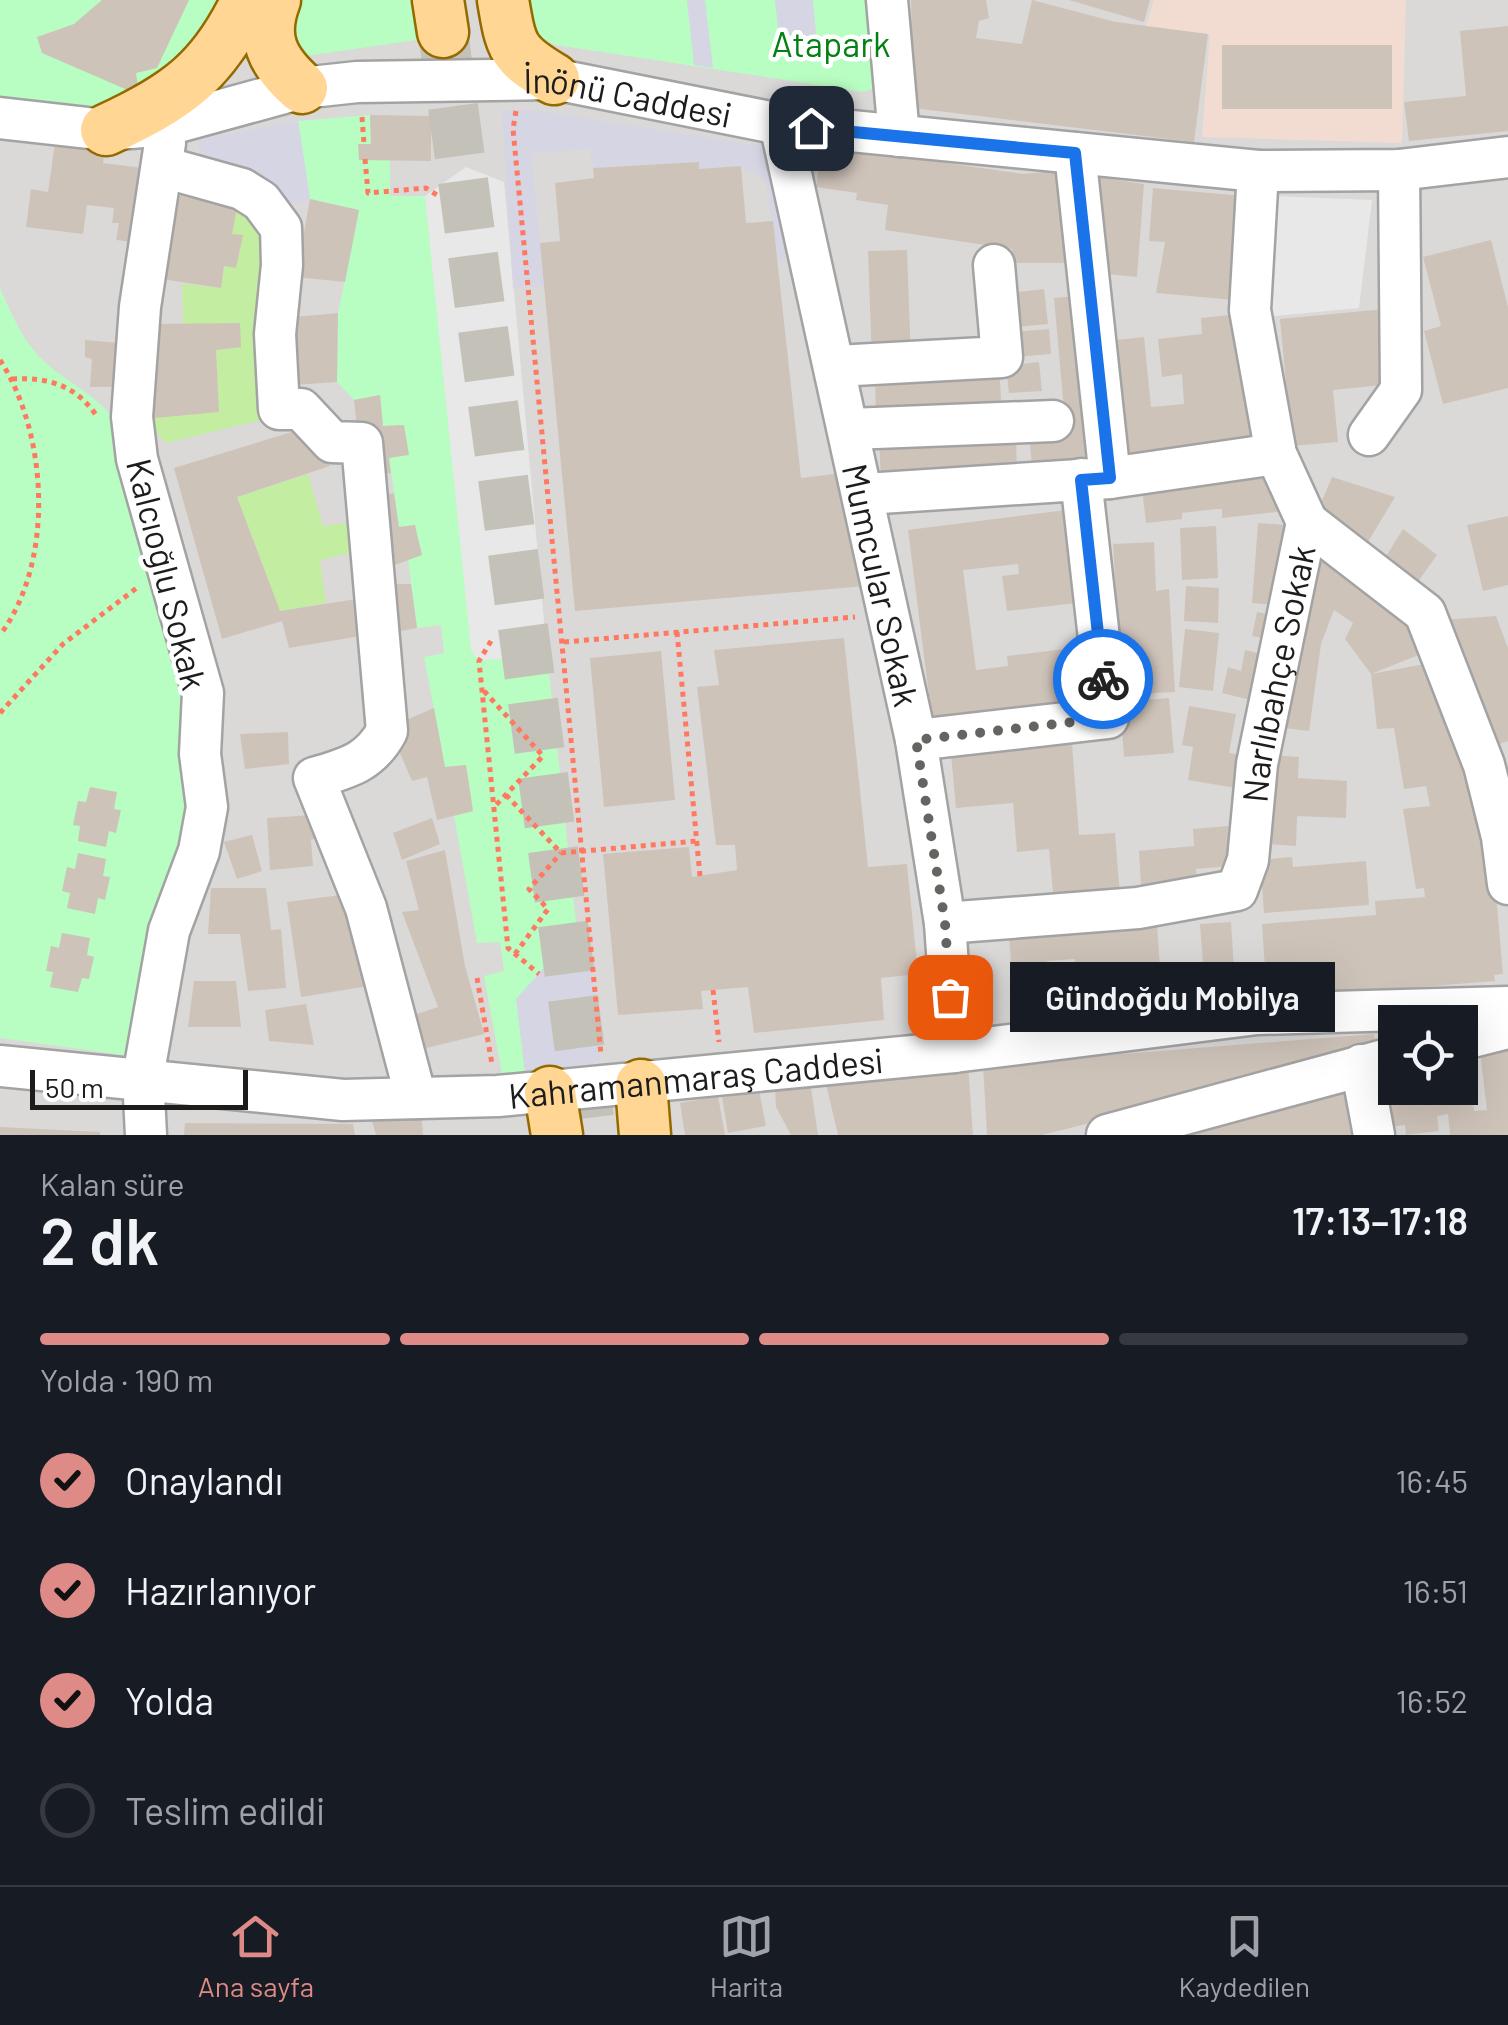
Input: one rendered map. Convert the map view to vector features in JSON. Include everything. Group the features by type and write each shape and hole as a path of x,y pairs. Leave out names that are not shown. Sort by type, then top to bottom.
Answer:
{"main road":[{"path":"106,130 165,103 196,78 228,42 248,0"},
{"path":"275,0 268,18 268,46 278,67 302,88"},
{"path":"464,12 510,44 536,89"}],"street":[{"path":"887,0 899,136"},
{"name":"İnönü Caddesi","path":"0,118 106,130 167,124 302,88 357,82 536,89 780,124 1258,170 1398,170 1508,157"},
{"name":"Kalcıoğlu Sokak","path":"146,1135 143,1077 169,930 198,851 207,807 200,754 202,694 137,459 132,417 140,307 164,166 167,124"},
{"name":"Mumcular Sokak","path":"780,124 865,494 916,740 945,923 954,1052"},
{"path":"916,740 1108,718 1075,153"},
{"path":"164,166 242,189 261,201 281,228 274,334 279,409 301,409 332,442 362,443 387,731 376,752 358,765 314,778 366,908 416,1098"},
{"name":"Narlıbahçe Sokak","path":"945,923 1138,908 1237,890 1248,860 1256,764 1307,522 1276,454 1250,310 1258,170"},
{"path":"1370,435 1401,390 1398,170"},
{"path":"836,366 1002,357 994,265"},
{"path":"850,429 1053,421"},
{"path":"865,494 1095,479 1276,454"},
{"path":"1307,522 1425,613 1496,760 1508,884"},
{"name":"Kahramanmaraş Caddesi","path":"0,1066 143,1077 352,1118 416,1098 498,1096 600,1115 954,1052 1257,1014 1508,1007"},
{"path":"1478,1036 1508,1028"},
{"path":"1133,1132 1378,1061 1374,1135"}],"path":[{"path":"536,89 513,129 564,642 600,1115"},
{"path":"362,114 364,144"},
{"path":"365,159 368,194 426,188 440,197"},
{"path":"0,360 12,379 31,433 36,529 26,584 0,636"},
{"path":"12,379 48,380 76,394 113,440 137,459"},
{"path":"0,713 63,644 166,568"},
{"path":"564,642 858,616"},
{"path":"677,632 700,876"},
{"path":"491,641 479,662 508,948 539,974"},
{"path":"482,688 543,756 494,808"},
{"path":"506,795 562,852"},
{"path":"515,954 548,909 529,889 562,852 697,841"},
{"path":"477,978 498,1096"}],"shaded area":[{"path":"0,0 1508,0 1508,1135 0,1135"},
{"name":"Atapark","path":"687,0 705,0 713,68 694,65"},
{"name":"Atapark","path":"775,0 813,0 817,45 780,47"},
{"path":"1154,0 1406,0 1402,143 1202,137 1210,35 1145,29"},
{"path":"502,110 532,110 760,146 777,173 793,258 778,260 766,181 741,166 699,169 698,162 593,168 590,149 531,153 544,286 513,288"},
{"path":"298,121 310,199 282,205 202,170 199,140"},
{"path":"466,167 504,182 547,654 479,661 471,650 425,196"},
{"path":"1273,196 1372,200 1359,308 1264,317"},
{"path":"589,929 601,1061 525,1072 516,999 577,931"}],"green space":[{"path":"0,0 221,0 176,65 103,117 0,106"},
{"path":"290,0 425,0 430,38 292,58"},
{"name":"Atapark","path":"521,0 872,0 879,86 863,92 556,45 530,35"},
{"path":"370,115 371,159 390,160 390,196 425,196 479,661 547,654 577,931 517,999 525,1072 502,1074 484,976 504,971 500,942 477,943 454,816 473,811 466,765 445,767 424,657 444,653 441,625 417,628 408,559 415,525 399,527 389,458 403,425 383,426 380,395 354,400 337,382 338,313 359,211 310,199 298,121"},
{"path":"172,179 222,188 273,236 270,418 166,443 144,419 219,411 216,350 241,347 239,323 183,325 182,284 221,288 224,266 236,267 243,236 232,234 236,208 171,194"},
{"path":"0,288 30,346 112,417 195,694 199,805 158,902 138,1057 0,1038"},
{"path":"308,474 323,526 362,521 364,550 320,560 326,603 280,611 237,497"}],"building":[{"path":"102,0 189,0 157,68 136,73 139,95 42,53 37,37 74,24"},
{"path":"911,0 986,0 989,18 979,21 976,38 1022,44 1032,0 1116,22 1208,34 1194,142 913,108"},
{"path":"1069,0 1150,0 1144,22"},
{"path":"1508,26 1508,131 1409,141 1404,102 1466,96 1460,31"},
{"path":"1222,45 1392,45 1392,109 1222,109"},
{"path":"370,115 431,116 431,161 359,160 358,144 371,144"},
{"path":"55,143 105,149 103,163 151,169 142,243 116,240 119,223 112,223 114,208 87,205 83,234 26,227 31,189 48,192"},
{"path":"822,145 1023,174 1066,170 1073,263 1011,263 1012,249 885,230 888,205 856,200 857,193 816,187"},
{"path":"699,162 699,169 741,166 746,223 773,221 801,478 850,472 865,586 575,611 540,243 560,241 555,183 594,178 593,168"},
{"path":"1096,177 1144,184 1137,277 1097,273"},
{"path":"1153,188 1244,196 1234,300 1156,293 1165,242 1149,241"},
{"path":"171,194 237,208 232,234 243,235 236,268 224,266 221,288 155,278"},
{"path":"310,199 359,210 345,282 296,277"},
{"path":"1491,240 1508,307 1508,388 1443,404 1424,331 1441,326 1423,257"},
{"path":"907,250 911,362 872,363 868,251"},
{"path":"1044,289 1048,324 1006,328 1001,294"},
{"path":"1084,295 1099,467 1033,473 1029,436 1066,433 1054,298"},
{"path":"1385,309 1393,384 1333,390 1338,442 1292,446 1280,319"},
{"path":"338,313 337,382 293,385 294,317"},
{"path":"1238,314 1252,450 1119,464 1107,341 1144,337 1151,407 1184,404 1182,374 1162,377 1158,339 1202,334 1201,318"},
{"path":"240,323 241,347 216,350 219,412 144,419 151,324"},
{"path":"1049,329 1051,354 1006,358 1003,333"},
{"path":"85,340 131,344 128,387 90,387 92,359 85,357"},
{"path":"999,362 1002,419 876,425 875,368"},
{"path":"1039,362 1042,391 1009,393 1006,366"},
{"path":"380,395 383,426 404,425 409,455 389,458 391,473 370,476 358,438 354,400"},
{"path":"308,427 330,466 237,497 280,611 369,597 373,634 289,648 282,621 222,639 174,468"},
{"path":"1016,435 1017,475 881,480 879,439"},
{"path":"1283,473 1287,511 1222,518 1222,509 1216,509 1182,513 1182,519 1146,523 1142,488"},
{"path":"1332,477 1395,497 1363,550 1313,522"},
{"path":"394,493 399,527 415,525 422,555 395,565 391,532 380,532 376,496"},
{"path":"1074,509 1085,602 1007,611 1002,576 1019,574 1018,564 963,570 976,670 1008,666 1007,656 1081,647 1089,707 933,727 908,530"},
{"path":"1508,516 1508,585 1483,591 1467,525"},
{"path":"1258,523 1287,525 1281,605 1252,603"},
{"path":"1216,526 1218,578 1182,580 1180,528"},
{"path":"1403,529 1437,555 1412,590 1380,566"},
{"path":"1154,542 1156,591 1169,589 1175,692 1122,695 1113,544"},
{"path":"1320,554 1411,616 1426,652 1371,674 1345,639 1353,623 1334,610 1321,644 1309,731 1276,727"},
{"path":"387,584 411,584 417,628 395,632"},
{"path":"1186,586 1219,588 1218,623 1184,621"},
{"path":"1257,612 1280,617 1276,641 1252,636"},
{"path":"1496,616 1508,648 1508,741 1491,747 1442,620"},
{"path":"1185,629 1219,633 1213,691 1179,687"},
{"path":"844,638 868,867 907,864 918,974 881,978 884,1020 754,1033 748,987 701,991 703,1009 618,1015 603,854 689,847 692,877 737,870 735,845 716,845 697,687 719,685 714,650"},
{"path":"1245,650 1270,656 1259,702 1222,693 1228,667 1241,671"},
{"path":"661,651 675,800 604,807 590,658"},
{"path":"1430,663 1451,719 1495,882 1503,974 1494,975 1495,981 1267,999 1262,924 1376,915 1375,901 1425,897 1424,888 1416,889 1403,809 1430,806 1426,786 1404,789 1394,728 1377,729 1371,674"},
{"path":"1169,698 1174,753 1124,757 1120,702"},
{"path":"1189,706 1236,714 1229,753 1248,756 1242,789 1188,780 1193,747 1182,745"},
{"path":"434,708 445,767 466,765 473,811 437,820 427,777 412,781 391,732 397,724"},
{"path":"288,732 289,764 245,769 240,734"},
{"path":"1072,744 1079,835 1115,833 1120,897 1054,903 1049,849 1017,852 1013,803 956,808 951,754"},
{"path":"1269,755 1299,757 1298,778 1347,781 1346,818 1297,816 1296,846 1265,844"},
{"path":"90,787 117,792 114,809 121,810 116,833 109,831 106,847 78,841 80,826 73,825 78,801 86,802"},
{"path":"313,815 313,866 270,870 267,818"},
{"path":"432,818 440,844 402,860 393,833"},
{"path":"1228,826 1231,866 1196,869 1197,883 1141,887 1139,851 1194,846 1193,829"},
{"path":"252,835 262,871 237,879 224,842"},
{"path":"445,850 465,966 484,1034 410,1052 399,1020 438,1007 402,912 419,910 406,861"},
{"path":"78,853 106,859 103,876 110,877 105,900 98,898 95,914 67,908 70,893 62,891 67,867 75,869"},
{"path":"1292,857 1293,867 1366,861 1369,905 1264,913 1260,860"},
{"path":"211,888 266,888 271,930 281,929 286,988 248,991 240,934 208,934"},
{"path":"356,893 369,986 301,997 287,902"},
{"path":"1231,922 1236,1000 1015,1015 1009,936 1157,926 1160,967 1203,964 1200,924","holes":["1075,959 1076,975 1048,977 1047,961"]},
{"path":"62,933 90,938 87,955 94,957 89,979 82,978 78,992 50,987 53,972 46,971 51,946 59,948"},
{"path":"194,981 236,981 241,1027 188,1027"},
{"path":"306,1004 314,1045 269,1041 265,1010"},
{"path":"1374,1034 1377,1051 1042,1135 987,1135 983,1065"},
{"path":"1508,1048 1508,1135 1450,1135 1448,1114 1437,1116 1439,1131 1406,1135 1405,1125 1382,1128 1379,1105 1473,1105 1474,1111 1487,1110 1480,1052"},
{"path":"968,1064 973,1135 838,1135 825,1080"},
{"path":"810,1081 818,1135 791,1135 776,1107 775,1085"},
{"path":"1355,1085 1366,1135 1161,1135"},
{"path":"759,1090 766,1126 728,1133 722,1097"},
{"path":"718,1096 725,1135 685,1135 680,1103"},
{"path":"421,1107 423,1135 376,1135 369,1110"},
{"path":"185,1123 353,1124 355,1135 184,1135"},
{"path":"0,1127 100,1132 100,1135 0,1135"}],"tunnel":[{"path":"443,32 589,1118"}],"way so far":[{"path":"950,997 945,923 916,740 1108,718 1103,679"}],"place":[{"name":"Gündoğdu Mobilya","path":"950,997"}],"route":[{"path":"811,128 1075,153 1110,478 1081,480 1103,679"}]}
